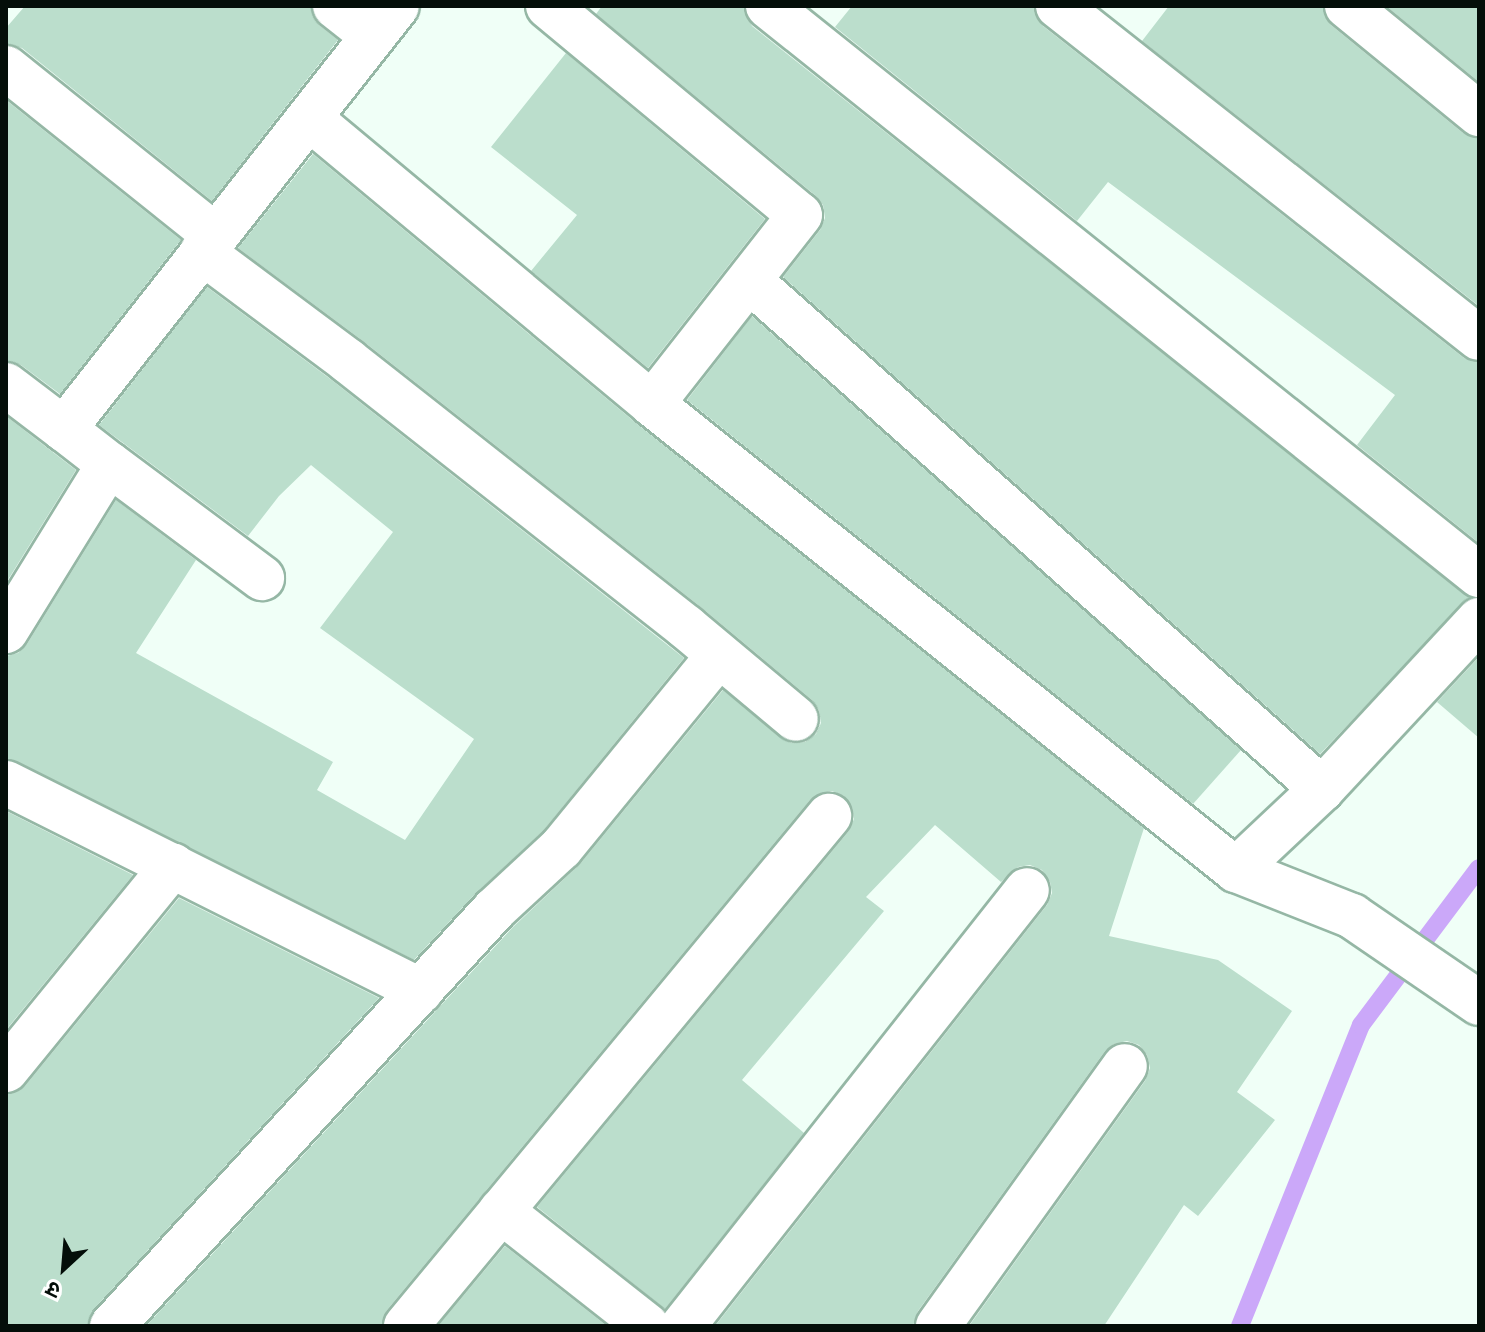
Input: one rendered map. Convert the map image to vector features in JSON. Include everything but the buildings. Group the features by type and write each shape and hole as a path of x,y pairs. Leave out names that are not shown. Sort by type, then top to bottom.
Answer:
{"street":[{"path":"64,429 385,21 335,6"},
{"path":"548,6 800,215 652,404"},
{"path":"768,6 1479,575"},
{"path":"1058,6 1475,330"},
{"path":"1347,6 1479,114"},
{"path":"6,68 348,361 796,719"},
{"path":"309,118 652,404 1236,870 1352,916 1479,1003"},
{"path":"750,281 1322,789"},
{"path":"6,385 262,578"},
{"path":"6,631 109,464"},
{"path":"1236,870 1322,789 1479,620"},
{"path":"112,1326 494,910 561,848 719,655"},
{"path":"6,783 421,991"},
{"path":"406,1326 829,816"},
{"path":"6,1070 173,865"},
{"path":"683,1326 1027,890"},
{"path":"938,1326 1125,1066"},
{"path":"501,1211 647,1326"}],"waterway":[{"path":"1240,1326 1361,1025 1479,868"}]}
